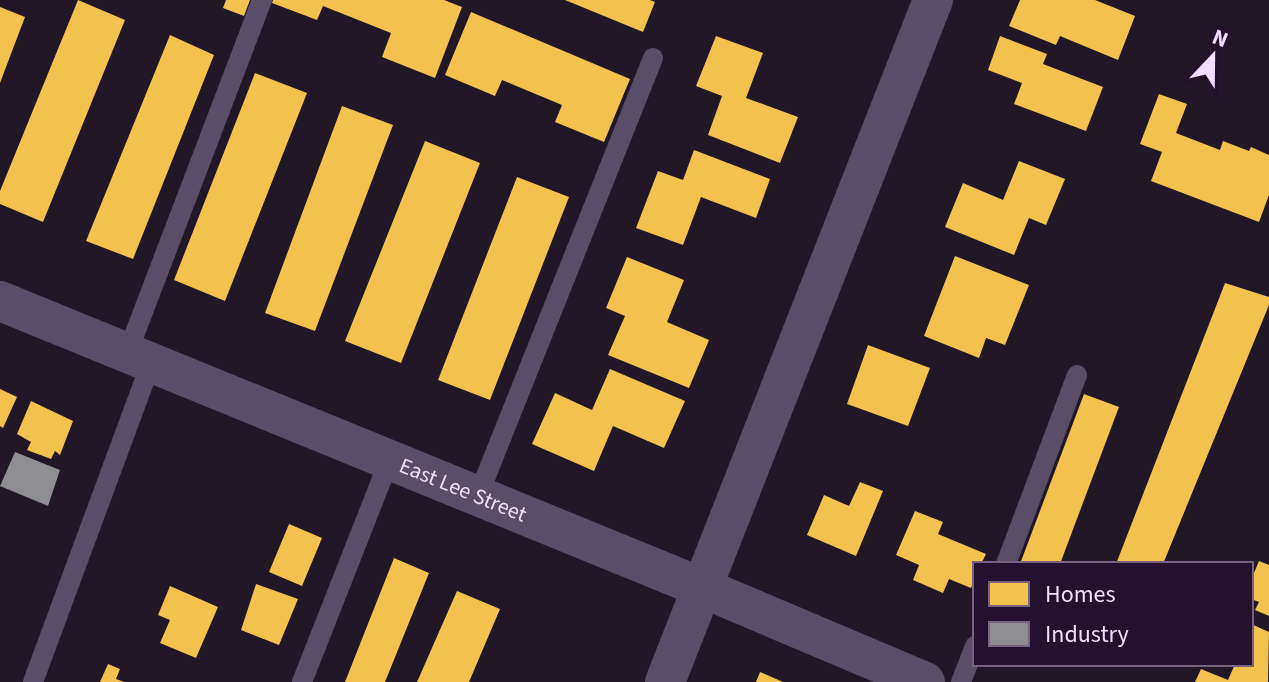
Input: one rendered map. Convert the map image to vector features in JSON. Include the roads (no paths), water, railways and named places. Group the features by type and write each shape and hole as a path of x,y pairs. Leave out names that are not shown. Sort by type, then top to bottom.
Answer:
{"street":[{"path":"665,682 933,0"},
{"name":"East Lee Street","path":"0,301 925,682"}],"lane":[{"path":"33,682 139,358 262,0"},
{"path":"478,496 653,58"},
{"path":"1007,562 1077,375"},
{"path":"302,682 389,461"},
{"path":"961,682 973,651"}]}
